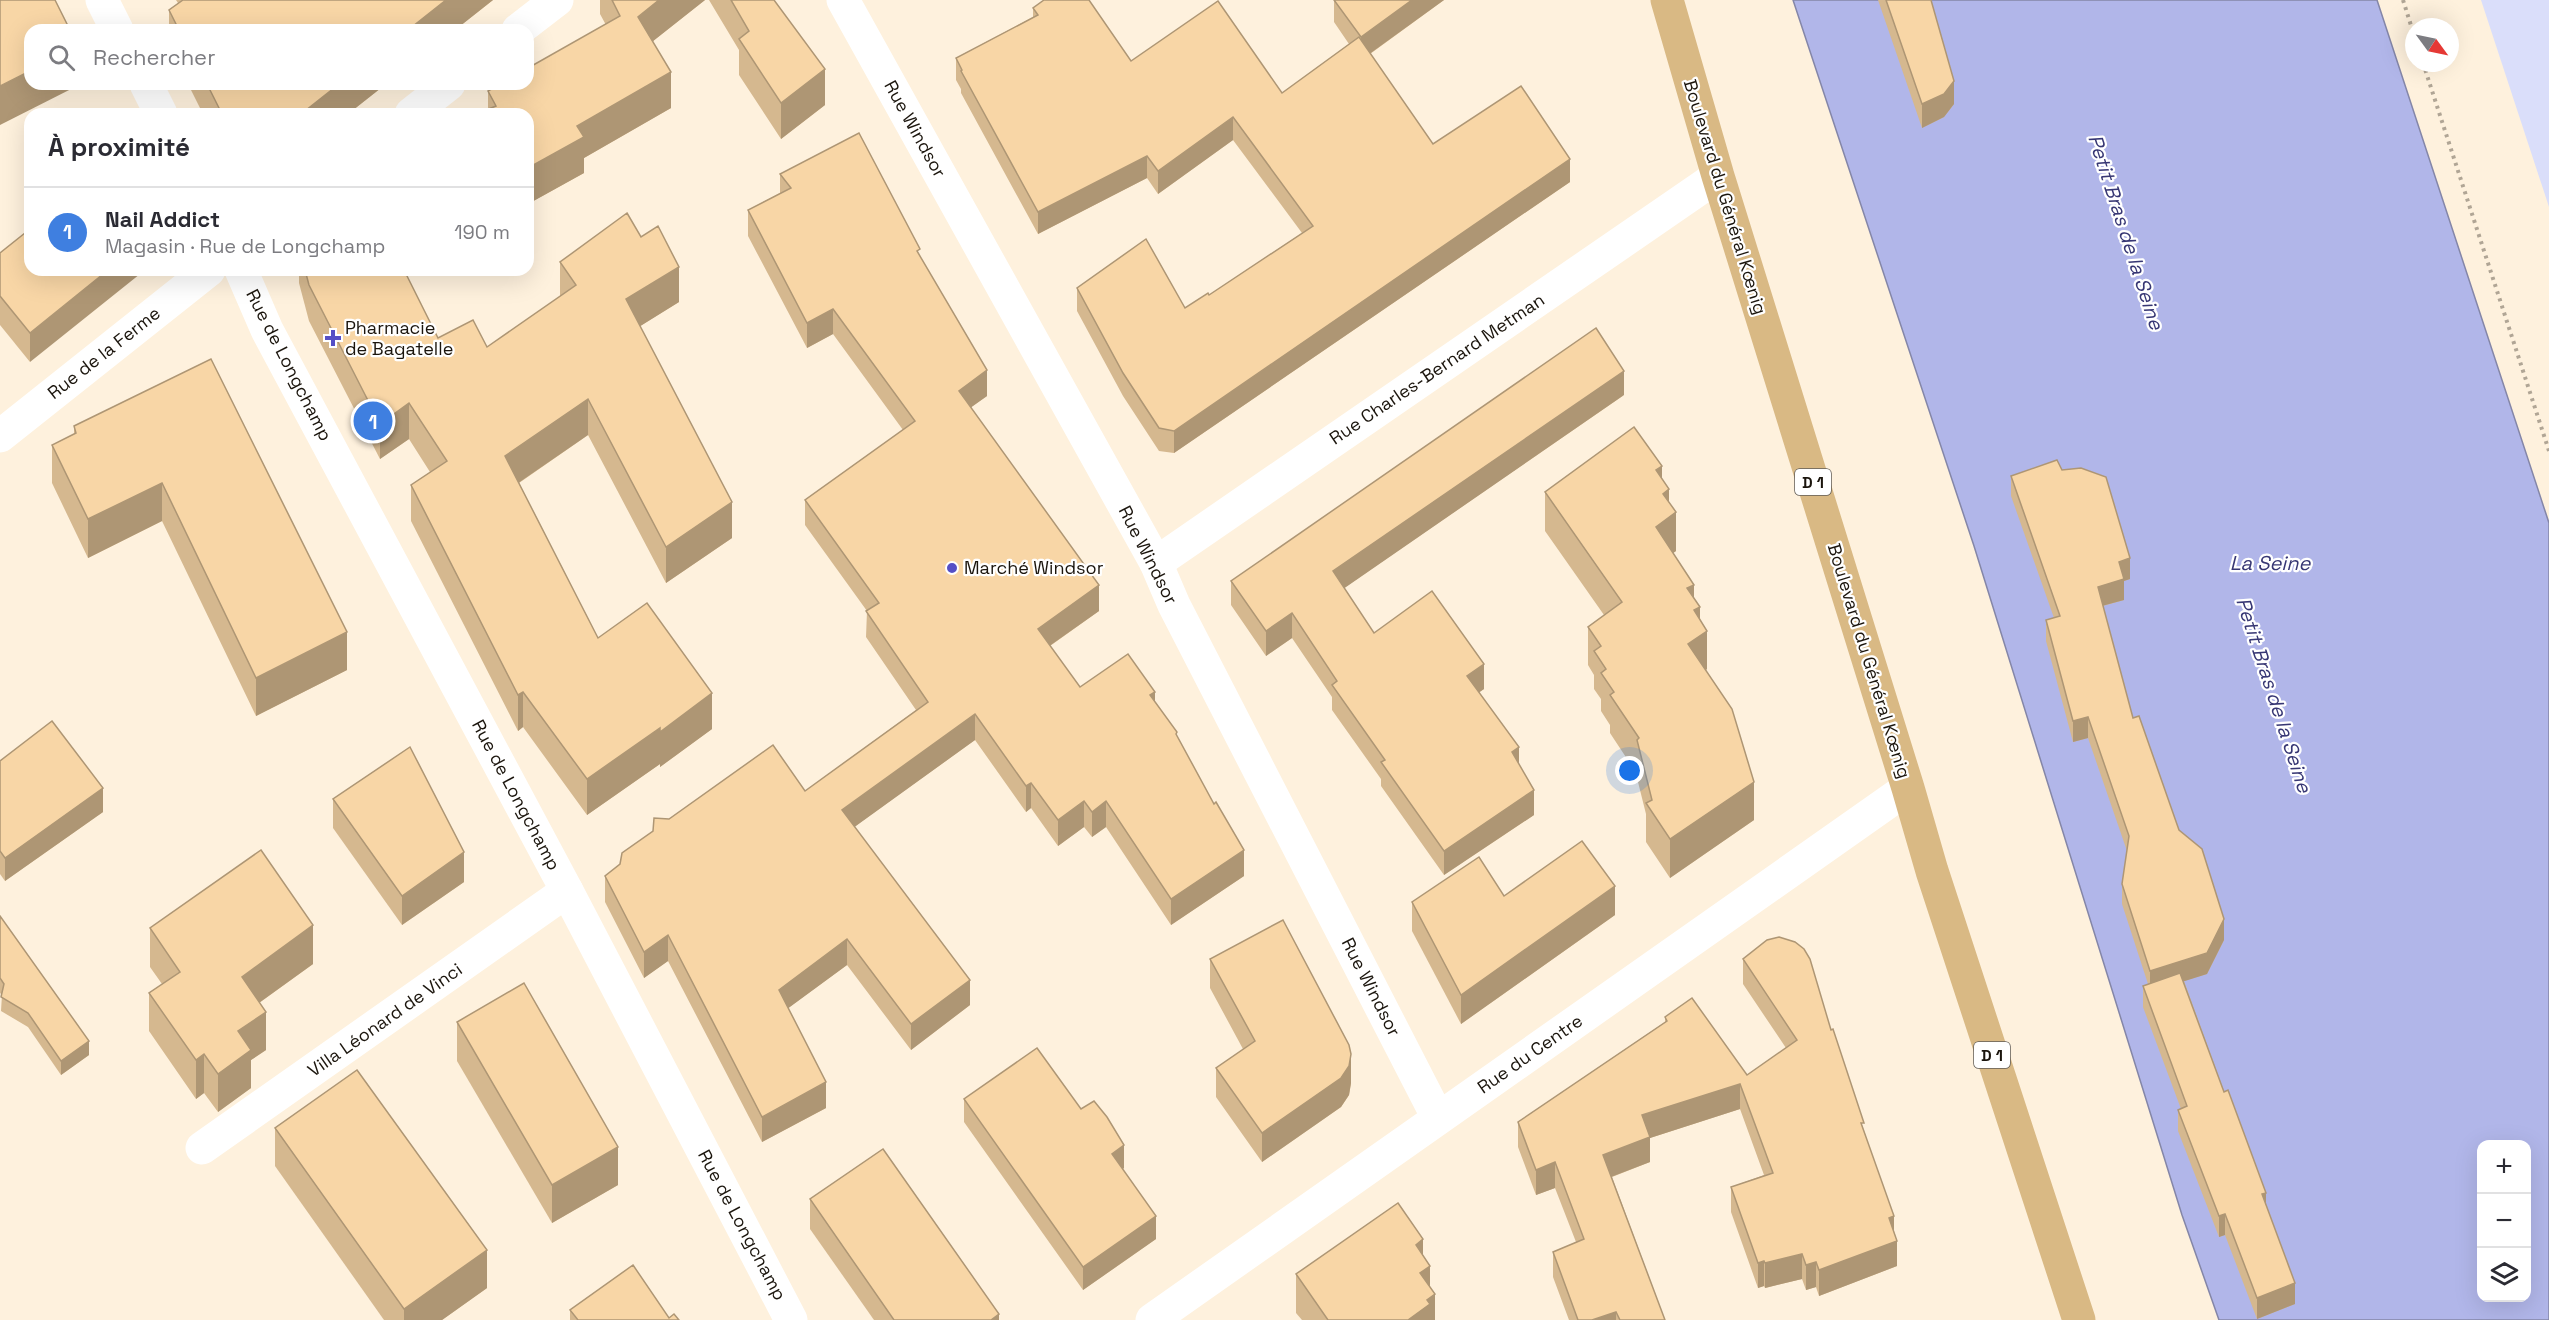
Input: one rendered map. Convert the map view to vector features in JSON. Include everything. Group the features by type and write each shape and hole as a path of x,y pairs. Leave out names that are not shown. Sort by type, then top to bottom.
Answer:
{"main road":[{"name":"Boulevard du Général Kœnig","path":"1667,0 1718,176 1932,871 2079,1320"}],"street":[{"path":"102,0 114,24"},
{"path":"526,24 557,0"},
{"name":"Rue Windsor","path":"843,0 1156,563 1174,606 1438,1118"},
{"path":"149,90 158,108"},
{"path":"419,108 441,90"},
{"name":"Rue Charles-Bernard Metman","path":"1156,563 1718,176"},
{"name":"Rue de la Ferme","path":"0,436 201,276"},
{"name":"Rue de Longchamp","path":"244,276 267,330 567,891 791,1320"},
{"name":"Rue du Centre","path":"1152,1320 1908,788"},
{"name":"Villa Léonard de Vinci","path":"202,1148 567,891"}],"path":[{"path":"2403,0 2409,18"},
{"path":"2426,72 2549,451"}],"shaded area":[{"path":"2481,0 2549,0 2549,207"}],"water":[{"name":"La Seine","path":"1793,0 2377,0 2549,523 2549,1320 2219,1320 2182,1215 1974,546"}],"building":[{"path":"0,0 55,0 67,24 24,24 24,74 0,86"},
{"path":"183,0 446,0 416,24 176,24 169,10"},
{"path":"612,0 659,0 638,17 671,72 577,126 584,137 534,165 534,108 491,108 496,106 488,91 534,90 534,65 620,16"},
{"path":"731,0 774,0 825,69 781,103 739,39 749,31"},
{"path":"1044,0 1089,0 1131,61 1218,1 1282,93 1359,37 1433,144 1521,86 1570,159 1174,431 1159,428 1123,373 1077,288 1146,239 1185,308 1208,293 1209,295 1313,226 1233,117 1158,171 1147,156 1038,212 956,58 1038,15 1033,8"},
{"path":"1334,0 1412,0 1361,37"},
{"path":"1886,0 1931,0 1954,81 1944,94 1922,104"},
{"path":"210,90 331,90 309,108 219,108"},
{"path":"859,133 920,249 917,251 987,370 959,391 1099,585 1038,629 1080,687 1128,654 1155,692 1150,695 1177,732 1176,734 1214,804 1216,802 1244,850 1171,899 1106,801 1092,812 1084,801 1058,820 1031,783 1026,786 975,714 842,810 970,980 911,1024 847,939 779,990 826,1082 762,1117 668,935 644,952 605,876 620,864 622,853 653,831 654,818 669,819 773,745 805,791 928,702 866,611 879,603 805,500 915,421 833,309 807,323 748,210 791,188 780,174"},
{"path":"627,213 641,237 658,226 679,267 626,299 732,502 666,547 588,399 505,456 598,638 647,603 712,693 660,732 660,728 587,779 523,692 518,695 411,485 447,461 409,403 380,424 309,285 307,276 407,276 438,338 473,320 487,347 576,285 560,262"},
{"path":"24,234 24,276 101,276 30,333 0,296 0,253"},
{"path":"1596,328 1624,371 1333,571 1374,633 1432,591 1484,664 1467,676 1519,747 1512,752 1534,790 1444,851 1381,762 1385,760 1332,685 1337,681 1292,613 1266,631 1231,581"},
{"path":"211,359 347,632 256,678 162,483 88,519 52,445 76,433 74,426"},
{"path":"1634,427 1662,466 1656,470 1669,489 1663,494 1676,512 1656,527 1694,585 1687,588 1700,607 1694,610 1707,631 1688,644 1732,709 1754,782 1670,839 1646,803 1652,800 1637,740 1639,738 1610,695 1614,692 1601,673 1606,669 1594,651 1601,646 1588,627 1622,602 1545,492"},
{"path":"2057,460 2062,470 2081,468 2106,477 2130,558 2119,562 2124,579 2098,587 2133,718 2139,716 2179,830 2202,849 2224,919 2207,953 2150,971 2122,884 2129,836 2088,717 2073,721 2046,620 2060,616 2011,476"},
{"path":"52,721 103,788 5,858 0,851 0,761"},
{"path":"410,747 464,852 402,896 333,799"},
{"path":"1582,841 1615,886 1461,995 1412,902 1479,857 1504,896"},
{"path":"261,850 313,925 242,977 266,1012 238,1031 251,1050 218,1074 204,1054 196,1060 149,993 180,972 150,928"},
{"path":"0,916 89,1041 61,1061 28,1013 1,997 4,984 0,978"},
{"path":"1283,920 1349,1045 1351,1054 1349,1066 1341,1078 1262,1133 1216,1068 1255,1041 1210,959"},
{"path":"1779,937 1795,942 1804,949 1810,959 1831,1030 1833,1029 1864,1123 1861,1123 1894,1216 1889,1218 1897,1241 1819,1270 1816,1262 1806,1265 1802,1254 1758,1263 1731,1187 1773,1173 1740,1084 1642,1115 1650,1137 1603,1155 1665,1320 1620,1320 1616,1312 1592,1320 1578,1320 1553,1252 1584,1239 1555,1162 1536,1170 1518,1122 1667,1021 1665,1017 1692,998 1747,1075 1797,1040 1743,959 1767,940"},
{"path":"2180,973 2224,1092 2228,1090 2266,1193 2262,1194 2295,1283 2257,1298 2225,1214 2219,1216 2178,1110 2187,1106 2143,986"},
{"path":"524,983 618,1147 552,1185 457,1022"},
{"path":"1037,1048 1081,1109 1094,1101 1107,1117 1124,1145 1112,1154 1156,1216 1083,1267 964,1099"},
{"path":"357,1070 487,1250 404,1309 275,1128"},
{"path":"883,1149 999,1314 991,1320 894,1320 810,1199"},
{"path":"1398,1203 1423,1239 1416,1245 1430,1266 1420,1273 1435,1294 1427,1300 1430,1304 1408,1320 1328,1320 1296,1274"},
{"path":"633,1265 669,1318 674,1314 679,1320 578,1320 570,1310"}],"place":[{"name":"Pharmacie de Bagatelle","path":"333,338"},
{"name":"Nail Addict","path":"373,421"},
{"name":"Marché Windsor","path":"952,568"}],"water label":[{"name":"Petit Bras de la Seine","path":"2126,232"},
{"name":"Petit Bras de la Seine","path":"2274,695"}]}
